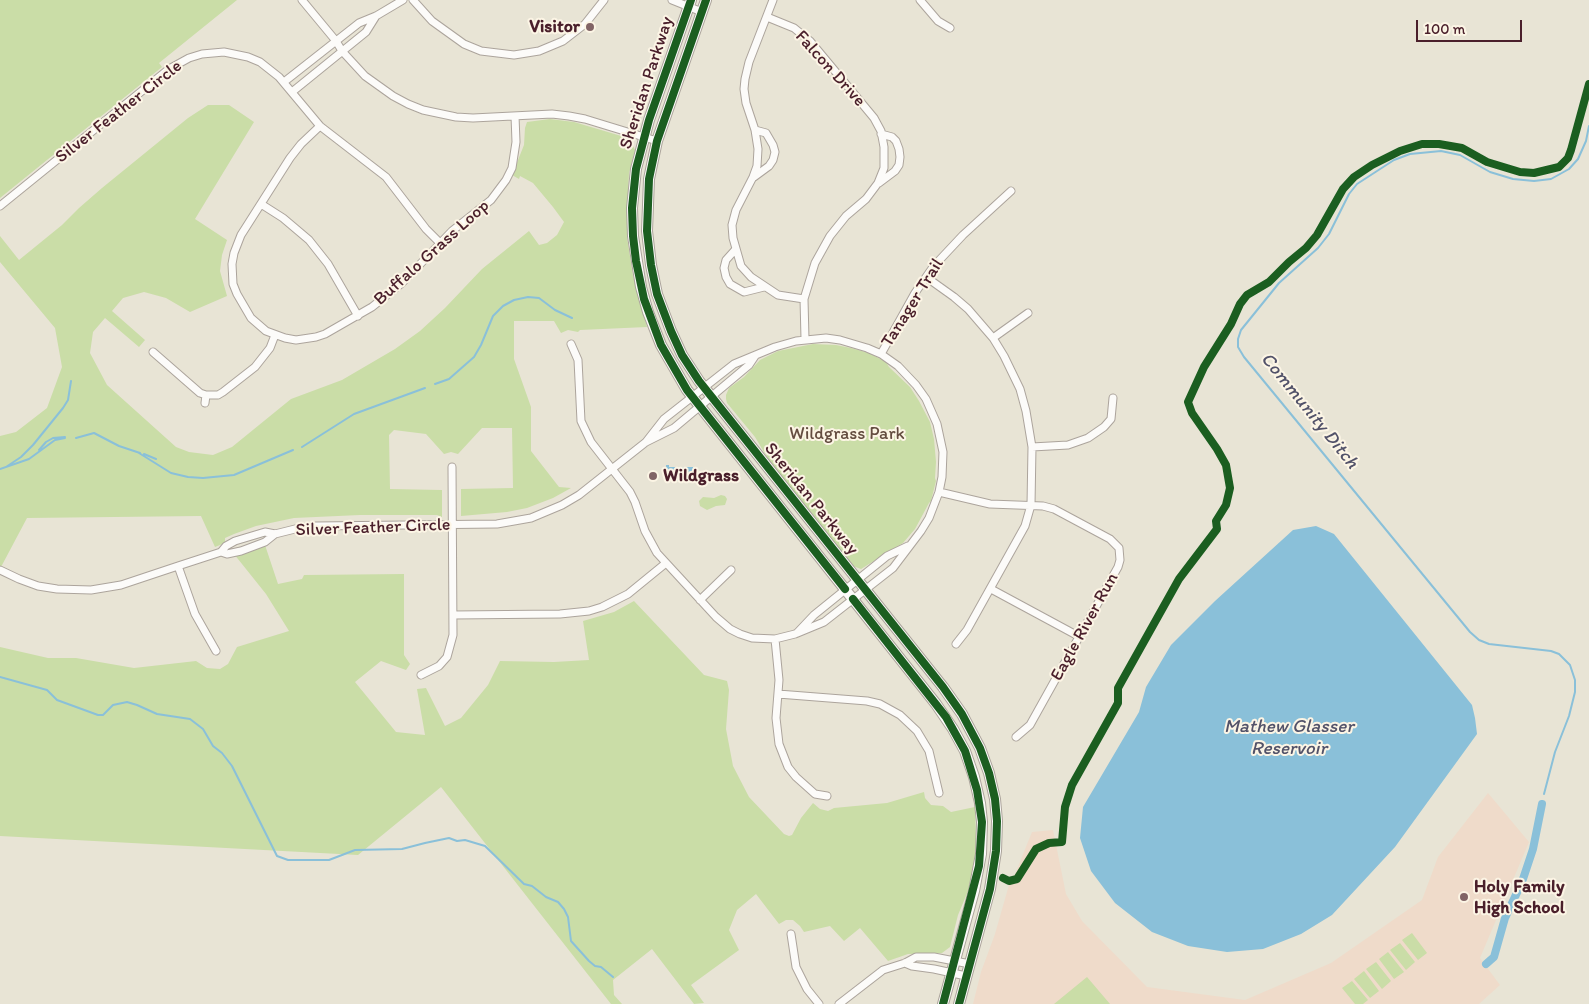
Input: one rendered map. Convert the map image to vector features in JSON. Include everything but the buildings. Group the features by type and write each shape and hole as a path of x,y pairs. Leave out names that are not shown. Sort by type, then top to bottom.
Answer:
{"main road":[{"name":"Sheridan Parkway","path":"706,0 657,141 649,179 647,230 650,265 657,294 670,331 682,355 710,397 943,687 962,714 980,748 995,798 997,821 996,857 992,882 959,1004"},
{"name":"Sheridan Parkway","path":"690,3 644,137 636,169 633,202 633,236 644,299 657,336 669,360 692,397 946,717 960,741 974,776 980,803 982,822 981,854 975,886 943,1004"}],"street":[{"path":"302,0 365,76 378,87 400,100 423,110 456,117 569,116 585,118 657,141"},
{"path":"292,92 339,46 359,23 376,16 403,0"},
{"path":"413,0 432,21 464,44 481,51 514,55 539,51 563,41 584,24 604,0"},
{"path":"672,0 690,3 702,12"},
{"path":"773,0 749,62 744,89 746,103 755,130 758,150 757,166 736,210 732,226 735,250 741,266 750,277 778,295 804,299"},
{"path":"920,0 938,21 950,28"},
{"path":"284,82 339,46 366,32 376,16"},
{"name":"Falcon Drive","path":"767,17 794,28 810,41 874,118 884,146 884,168 878,183 866,199 846,216 830,236 815,263 804,299 805,339"},
{"name":"Silver Feather Circle","path":"1,206 169,69 189,58 214,52 235,54 260,62 270,69 284,82 320,126 386,177 426,229 440,243"},
{"name":"Buffalo Grass Loop","path":"320,126 290,158 237,243 232,264 232,274 237,294 247,313 258,325 275,335 296,340 316,337 358,316 388,296 440,243 491,200 506,180 515,155 515,116"},
{"path":"753,177 769,166 774,160 775,152 766,133 755,130"},
{"name":"Falcon Drive","path":"878,183 895,171 900,158 896,142 892,137 881,134"},
{"name":"Tanager Trail","path":"881,354 926,277 947,250 1011,191"},
{"path":"261,204 297,228 315,246 328,264 358,316"},
{"path":"735,250 726,260 724,268 730,284 744,292 764,286"},
{"path":"926,277 968,309 993,338 1020,389 1032,447 1030,505 1025,526 991,589 967,630 956,644"},
{"path":"993,338 1028,313"},
{"path":"153,352 205,399 224,392 255,367 270,348 275,335"},
{"name":"Silver Feather Circle","path":"646,442 664,419 734,364 787,343 805,339 826,338 840,340 881,354 908,375 926,399 933,412 941,437 943,452 939,492 929,518 921,531 893,568 824,622 775,640"},
{"path":"571,344 578,360 581,421 591,442 630,492 650,543 722,623 740,634 752,638 775,640 778,680 776,731 782,755 792,772 806,787 815,794 827,796"},
{"name":"Silver Feather Circle","path":"0,570 38,586 74,591 91,590 122,585 221,552 226,546 235,541 265,532 275,534 316,526 497,524 514,522 539,515 579,495 646,442 674,428 749,365 755,356"},
{"path":"1032,447 1068,445 1097,433 1111,419 1112,398"},
{"path":"421,675 439,666 447,657 453,635 452,467"},
{"name":"Eagle River Run","path":"939,492 990,504 1043,506 1063,512 1110,539 1119,548 1120,560 1118,567 1030,725 1016,738"},
{"path":"221,552 227,554 241,551 265,542 275,534"},
{"path":"795,634 814,615 887,556 908,546"},
{"path":"453,615 560,614 589,611 602,607 628,594 666,563"},
{"path":"178,566 195,614 216,652"},
{"path":"700,600 732,570"},
{"path":"991,589 1080,637"},
{"path":"778,694 867,701 880,704 900,715 917,731 930,751 939,793"},
{"path":"790,934 796,967 807,989 819,1004"},
{"path":"839,1004 883,970 916,957 934,957 970,964"},
{"path":"905,962 912,966 966,976"}],"shaded area":[{"name":"Holy Family High School","path":"1488,793 1529,842 1480,958 1500,985 1479,1004 973,1004 981,972 995,934 1009,885 1032,832 1053,830 1066,894 1082,921 1147,987 1245,1000 1331,963 1422,900 1438,857"}],"green space":[{"path":"0,0 237,0 159,63 162,67 0,198"},
{"path":"208,105 229,105 254,122 195,219 227,240 222,255 220,271 227,296 190,312 166,298 144,292 123,298 112,311 145,340 139,347 105,318 93,332 90,353 107,385 176,447 189,452 213,455 232,447 291,399 342,380 395,349 420,331 482,269 529,231 539,245 547,243 557,235 564,222 553,207 533,183 520,176 519,179 512,175 524,145 527,122 550,119 574,122 628,138 635,150 629,173 627,237 633,276 647,327 580,330 578,332 568,330 561,333 554,321 514,321 514,359 531,407 531,451 559,487 571,488 553,498 527,508 507,512 461,516 461,489 513,488 512,428 482,428 458,454 451,452 444,454 426,434 394,430 389,435 390,489 442,490 442,517 437,515 360,515 294,518 256,526 234,534 225,538 225,543 215,547 201,516 27,518 0,566 0,436 16,432 47,408 62,367 55,328 0,262 0,236 19,260 62,225 102,188 188,118"},
{"name":"Wildgrass Park","path":"813,344 851,348 869,353 886,362 910,387 919,401 930,422 934,439 936,481 931,501 915,529 903,543 861,569 853,566 770,462 755,437 727,403 726,399 729,388 744,377 760,360 778,351"},
{"path":"721,495 727,499 725,505 707,510 700,506 699,501 703,497 714,498"},
{"path":"265,545 278,584 302,579 304,575 404,574 404,655 410,664 406,670 381,661 355,682 396,732 425,735 417,689 426,688 445,726 461,718 488,685 500,661 554,662 589,660 583,621 614,612 634,601 704,675 727,681 729,690 726,729 733,766 749,797 784,834 792,835 801,818 813,803 820,809 828,811 834,808 887,803 924,792 925,798 931,805 943,806 951,812 975,807 976,839 971,884 958,915 950,947 942,953 908,954 888,961 860,928 844,941 830,926 804,932 793,920 786,920 779,924 756,894 737,910 729,930 739,950 691,985 704,1003 694,1004 652,949 613,980 614,995 622,1004 611,1004 441,787 358,855 0,836 0,647 48,658 76,658 134,668 196,661 207,668 220,669 228,664 237,647 289,631 266,594 234,554"},
{"path":"1412,933 1427,953 1418,960 1402,940"},
{"path":"1400,943 1415,962 1406,970 1390,950"},
{"path":"1388,952 1404,972 1394,979 1379,959"},
{"path":"1376,962 1391,981 1382,989 1366,969"},
{"path":"1364,971 1379,991 1370,998 1354,979"},
{"path":"1087,977 1110,1004 1054,1004"},
{"path":"1352,981 1368,1000 1363,1004 1355,1004 1342,988"}],"water":[{"path":"666,465 669,465 669,467 693,467 693,481 667,481"},
{"name":"Mathew Glasser Reservoir","path":"1316,526 1334,534 1472,705 1477,734 1395,847 1332,915 1301,934 1263,949 1227,952 1188,946 1152,932 1115,903 1091,871 1080,838 1083,807 1139,712 1146,687 1171,645 1215,601 1293,530"}],"waterway":[{"name":"Community Ditch","path":"1544,794 1555,752 1569,716 1575,692 1575,680 1570,665 1559,654 1551,651 1489,644 1479,640 1470,632 1244,357 1238,347 1238,339 1241,330 1279,283 1318,248 1329,234 1349,194 1357,184 1394,160 1410,154 1441,151 1460,155 1490,172 1513,179 1534,181 1551,179 1569,169 1578,159 1586,141 1589,126"},
{"path":"435,384 449,379 474,357 493,316 503,306 514,300 528,297 539,298 555,310 572,318"},
{"path":"6,467 21,457 33,445 63,408 68,400 71,381"},
{"path":"302,447 354,414 425,388"},
{"path":"76,438 94,433 119,446 140,453"},
{"path":"39,450 46,442 53,438 65,437"},
{"path":"0,469 29,459 55,440 65,438"},
{"path":"139,453 171,473 203,478 234,475 293,450"},
{"path":"144,454 156,459"},
{"path":"0,677 47,690 57,700 98,715 103,715 113,705 127,702 157,714 190,719 203,729 213,746 222,753 232,766 277,856 288,860 329,860 355,850 402,849 449,838 457,841 465,840 485,846 524,884 532,886 546,897 558,902 568,917 571,941 589,961 595,966 601,967 613,977"},
{"name":"Community Ditch","path":"1486,964 1494,957 1505,918 1522,882 1533,849 1542,804"}],"cycle path":[{"path":"691,0 649,120 636,169 632,208 633,236 644,299 661,345 687,390 845,589"},
{"path":"706,0 657,141 649,179 647,231 657,294 682,355 699,381 943,687 962,714 980,748 989,773 995,799 997,821 996,851 990,889 959,1004"},
{"path":"1003,878 1009,881 1017,879 1036,849 1049,843 1062,842 1065,807 1072,785 1118,703 1118,688 1179,579 1217,529 1216,521 1226,505 1230,488 1226,465 1192,413 1188,402 1204,367 1231,324 1240,304 1247,295 1269,282 1306,248 1317,235 1343,189 1354,177 1372,165 1400,151 1422,144 1439,144 1462,148 1487,162 1520,172 1534,173 1559,167 1568,158 1571,150 1589,84"},
{"path":"853,599 946,717 965,751 977,790 982,822 979,866 943,1004"}],"place":[{"name":"Visitor","path":"590,27"},
{"name":"Wildgrass","path":"653,476"},
{"name":"Holy Family High School","path":"1464,897"}]}
